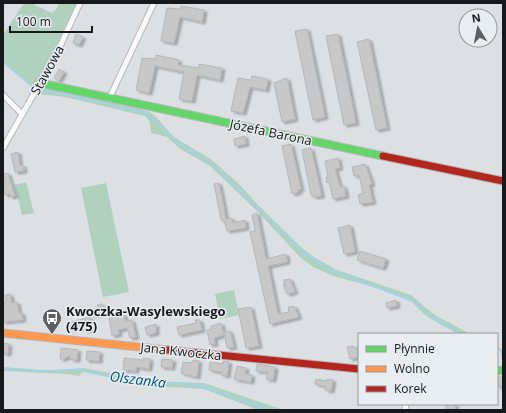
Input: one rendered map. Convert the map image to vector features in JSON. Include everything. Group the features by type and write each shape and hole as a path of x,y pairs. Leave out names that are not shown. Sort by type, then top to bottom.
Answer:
{"street":[{"name":"Stawowa","path":"3,148 62,42 80,3"},
{"path":"109,99 154,3"},
{"name":"Józefa Barona","path":"40,82 109,99 503,181"},
{"path":"3,95 21,114"},
{"name":"Jana Kwoczka","path":"3,333 358,369"}],"green space":[{"path":"24,3 31,3 52,13 57,8 59,3 80,3 40,82 147,111 154,115 174,137 212,160 241,186 256,203 303,249 317,259 337,270 411,295 433,314 468,333 456,333 443,326 425,315 412,302 377,288 333,276 313,267 301,258 256,210 210,166 179,148 167,137 151,133 150,122 145,116 65,97 38,94 40,83 32,87 3,62 3,35"},
{"path":"26,182 34,213 22,215 15,185"},
{"path":"106,183 129,292 103,297 81,188"},
{"path":"234,290 239,315 220,319 215,294"},
{"path":"3,367 54,371 84,368 152,381 204,383 284,410 258,410 204,389 153,386 83,372 79,376 67,374 3,371"}],"building":[{"path":"181,6 204,10 202,22 180,17 174,43 161,41 167,8 181,9"},
{"path":"307,29 325,117 313,120 295,31"},
{"path":"76,34 83,37 79,45 73,43"},
{"path":"338,34 356,123 344,125 326,36"},
{"path":"369,39 387,128 376,130 357,42"},
{"path":"156,55 179,60 178,65 199,68 199,64 222,68 220,80 197,75 192,101 179,99 184,72 155,66 149,93 136,90 142,58 156,59"},
{"path":"59,69 64,72 59,81 54,78"},
{"path":"252,76 268,79 266,90 250,87 243,113 231,111 238,78 251,80"},
{"path":"287,78 295,119 282,122 274,83"},
{"path":"245,136 246,144 235,146 234,139"},
{"path":"291,144 301,189 298,190 299,192 292,194 282,146"},
{"path":"311,148 321,193 321,196 314,197 311,195 302,150"},
{"path":"18,152 20,166 23,165 24,171 15,172 11,154"},
{"path":"338,158 340,168 335,169 340,187 344,186 346,196 333,199 329,182 327,183 326,177 328,177 325,161"},
{"path":"365,164 372,184 369,185 373,202 360,204 358,195 363,193 359,175 354,176 352,167"},
{"path":"8,173 15,196 10,197 10,194 5,195 3,185 5,184 3,174"},
{"path":"219,183 226,219 232,218 233,223 245,220 246,228 227,231 224,220 221,220 214,184"},
{"path":"257,213 266,259 286,254 287,262 268,266 278,314 289,312 288,307 294,306 299,317 270,324 250,232 255,231 252,215"},
{"path":"350,225 355,252 344,254 338,228"},
{"path":"360,251 386,259 383,268 357,260"},
{"path":"290,279 295,292 287,294 283,284 285,284 284,280"},
{"path":"10,294 12,303 17,302 19,313 22,313 23,320 3,322 3,302 6,302 5,295"},
{"path":"396,300 397,306 387,308 386,303"},
{"path":"102,304 103,307 105,306 106,314 92,315 91,309 98,308 97,305"},
{"path":"251,307 259,346 246,348 238,309"},
{"path":"124,314 125,321 132,320 136,337 130,338 127,328 118,330 119,334 112,336 109,318"},
{"path":"90,317 92,330 85,331 85,327 70,330 70,327 68,327 67,323"},
{"path":"195,320 200,320 202,330 179,335 177,327 196,323"},
{"path":"221,323 224,335 214,338 215,344 210,345 207,330 211,329 211,326"},
{"path":"156,324 156,333 147,335 145,327"},
{"path":"230,331 234,347 227,348 224,332"},
{"path":"3,343 9,344 8,354 3,353"},
{"path":"353,346 353,348 356,347 358,357 350,359 347,347"},
{"path":"61,348 78,350 77,360 72,360 69,356 64,359 60,359"},
{"path":"87,351 100,352 99,361 86,360"},
{"path":"124,358 143,360 144,358 150,359 149,369 136,367 136,371 123,370"},
{"path":"162,359 173,360 172,368 161,367"},
{"path":"193,360 199,361 197,377 181,373 183,362 192,363"},
{"path":"223,361 229,362 227,376 221,375 222,372 209,370 210,362 223,364"},
{"path":"257,364 275,367 273,380 266,379 268,372 256,371"},
{"path":"237,366 246,368 245,374 252,375 251,382 234,379"},
{"path":"498,377 503,377 503,386 498,386"},
{"path":"316,379 327,381 327,379 333,380 331,391 325,390 326,386 315,384"},
{"path":"446,405 456,405 455,410 446,410"}],"waterway":[{"path":"3,62 35,89"},
{"path":"38,90 64,94 146,113 181,146 204,158 214,166 304,253 332,271 413,301 428,314 459,333"},
{"path":"498,348 501,350 503,363"},
{"name":"Olszanka","path":"3,369 46,371 81,369 97,374 153,383 188,384 205,387 269,410"}],"traffic: fast":[{"path":"40,83 383,156"},
{"path":"498,371 503,370"}],"traffic: slow":[{"path":"3,333 168,350"}],"traffic: jam":[{"path":"383,156 503,181"},
{"path":"168,350 358,369"}],"place":[{"name":"Kwoczka-Wasylewskiego (475)","path":"52,335"}]}
